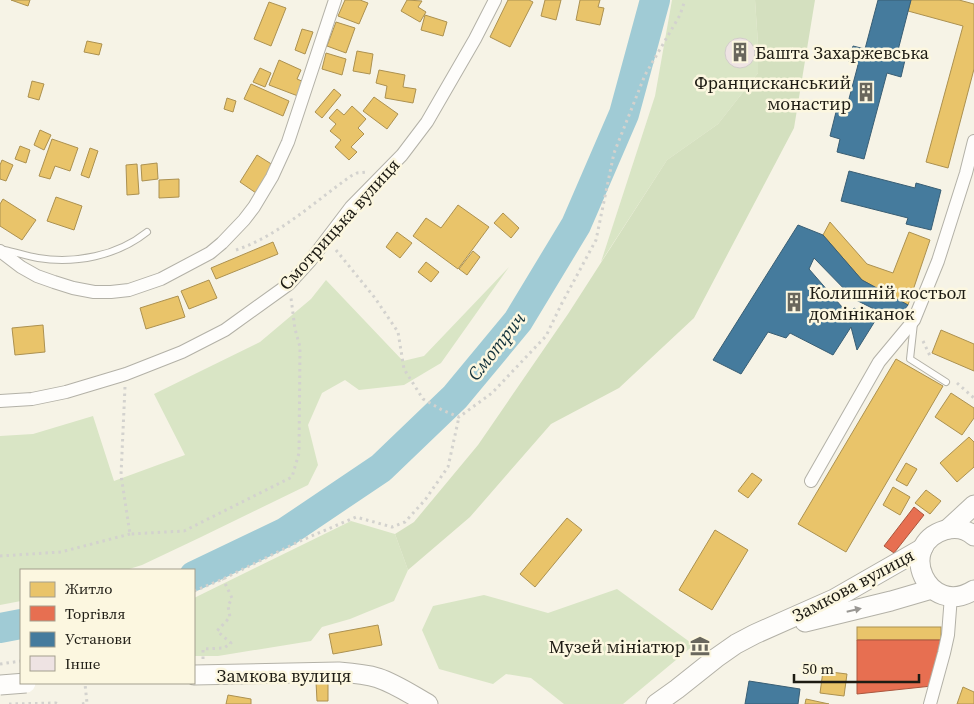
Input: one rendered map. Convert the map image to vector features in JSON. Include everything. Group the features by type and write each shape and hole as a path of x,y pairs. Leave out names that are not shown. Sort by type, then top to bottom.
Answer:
{"main road":[{"name":"Замкова вулиця","path":"656,704 736,644 834,599 923,548 937,532 948,529 974,505"},
{"path":"948,529 958,528 974,536"},
{"path":"923,548 920,556 920,566 926,582 932,589 944,595 966,596"},
{"name":"Замкова вулиця","path":"755,634 891,601 932,589"},
{"name":"Замкова вулиця","path":"205,672 338,672 358,674 378,678 428,704"},
{"path":"0,685 20,683"}],"street":[{"path":"0,250 21,267 37,276 73,288 94,292 129,290 162,279 210,253 244,220 259,200 272,177 288,142 335,0"},
{"name":"Смотрицька вулиця","path":"0,401 32,399 66,392 126,374 182,352 225,330 289,284 310,261 351,207 402,155 427,122 476,40 495,0"},
{"path":"811,481 879,362 914,320 970,174 974,141"},
{"path":"930,704 948,634 966,596"}],"lane":[{"path":"0,250 60,261 79,260 126,246 147,232"},
{"path":"914,320 910,359 949,380"}],"path":[{"path":"195,592 223,580 300,541 356,517 392,527 405,522 425,500 448,467 459,417 492,393 546,336 596,240 614,153 645,75 680,15 685,0"},
{"path":"210,253 230,252 272,232 292,220 357,173 368,172 378,180"},
{"path":"327,238 375,298 398,332 404,369 422,399 459,417"},
{"path":"0,556 61,552 130,534 184,531 292,477 299,453 300,347 289,284"},
{"path":"914,320 931,359"},
{"path":"126,374 121,474 130,534"},
{"path":"949,380 974,398"},
{"path":"205,672 203,650 224,648 231,643 217,631 230,617 228,606 232,598 223,580"},
{"path":"1,664 20,662"},
{"path":"82,704 87,703 85,684"},
{"path":"9,704 58,704"}],"green space":[{"path":"672,0 755,0 758,73 718,124 667,160 601,262 655,96"},
{"path":"755,0 815,0 794,128 694,318 619,388 551,424 470,517 408,570 395,534 414,522 478,445 568,314 667,160 718,124 758,73"},
{"path":"509,267 441,363 404,385 359,390 345,380 322,393 308,425 318,465 308,485 142,565 129,569 20,569 20,601 0,605 0,436 33,434 93,416 114,481 185,455 154,394 260,342 311,299 326,280 403,361 424,356"},
{"path":"351,521 395,534 408,570 394,601 350,619 322,627 311,641 218,656 195,656 195,598"},
{"path":"617,589 694,645 623,704 564,704 531,678 506,674 493,684 439,669 422,630 433,606 484,595 548,613"}],"building: Житло":[{"path":"11,0 30,0 28,6"},
{"path":"345,0 360,0 368,3 359,24 338,16"},
{"path":"407,0 422,1 418,7 426,12 420,22 401,11"},
{"path":"508,0 529,0 533,2 510,47 490,37"},
{"path":"545,0 561,0 556,20 541,16"},
{"path":"580,0 600,0 598,7 604,8 600,25 576,20"},
{"path":"911,0 959,0 974,4 974,69 948,168 926,162 963,26 908,11"},
{"path":"269,2 286,8 271,46 254,39"},
{"path":"425,15 447,22 443,36 421,30"},
{"path":"336,22 355,28 346,53 327,46"},
{"path":"302,29 313,32 305,54 295,50"},
{"path":"87,41 102,44 99,55 84,52"},
{"path":"357,51 373,54 370,74 353,71"},
{"path":"326,53 346,59 342,75 322,69"},
{"path":"279,60 301,70 297,79 304,82 298,96 269,85"},
{"path":"260,68 271,73 265,87 253,82"},
{"path":"379,70 405,75 403,87 416,89 413,103 385,98 387,86 376,83"},
{"path":"32,81 44,84 39,100 28,97"},
{"path":"251,84 289,101 283,116 244,99"},
{"path":"334,89 341,95 322,118 315,112"},
{"path":"374,97 398,114 387,129 363,111"},
{"path":"227,98 236,101 233,112 224,109"},
{"path":"352,106 366,119 358,128 364,134 351,147 357,152 349,160 335,147 341,140 330,131 336,124 329,118 337,109 344,115"},
{"path":"40,130 51,135 44,150 34,145"},
{"path":"52,139 78,148 70,171 55,166 50,179 39,176"},
{"path":"20,146 30,150 26,163 15,159"},
{"path":"90,148 98,151 89,178 81,175"},
{"path":"257,155 273,165 256,193 240,182"},
{"path":"2,160 13,165 6,181 0,179"},
{"path":"157,163 158,179 142,181 141,165"},
{"path":"137,164 139,194 127,195 126,165"},
{"path":"179,179 179,197 159,198 159,180"},
{"path":"56,197 82,206 74,230 47,221"},
{"path":"3,199 36,220 22,240 0,226 0,204"},
{"path":"458,205 489,227 458,269 413,236 426,218 441,228"},
{"path":"503,213 519,228 511,238 494,223"},
{"path":"830,222 867,264 893,273 909,232 930,240 908,305 862,280 823,235"},
{"path":"397,232 412,243 400,258 386,247"},
{"path":"273,242 278,254 216,279 211,268"},
{"path":"473,251 480,257 467,275 459,269"},
{"path":"426,262 439,272 431,282 418,272"},
{"path":"209,280 217,298 189,309 181,291"},
{"path":"178,296 185,317 146,329 140,308"},
{"path":"43,325 45,352 15,355 12,328"},
{"path":"941,330 974,344 974,371 932,353"},
{"path":"896,359 943,386 846,552 798,524"},
{"path":"951,393 974,408 974,418 962,435 935,417"},
{"path":"969,437 974,442 974,467 957,482 940,463"},
{"path":"906,463 917,469 907,486 896,480"},
{"path":"752,473 762,480 748,498 738,491"},
{"path":"893,487 910,497 900,515 883,505"},
{"path":"926,490 941,501 930,514 915,503"},
{"path":"567,518 582,530 535,587 520,574"},
{"path":"715,530 748,550 712,610 679,590"},
{"path":"378,625 382,645 333,654 329,634"},
{"path":"857,627 941,627 941,640 857,640"},
{"path":"823,671 847,674 844,696 820,693"},
{"path":"316,682 328,682 328,701 317,701"},
{"path":"963,687 974,692 974,704 957,704"},
{"path":"228,695 251,699 251,704 226,704"},
{"path":"806,699 829,704 805,704"}],"building: Торгівля":[{"path":"914,507 924,515 894,553 884,546"},
{"path":"857,640 941,640 932,686 857,694"}],"building: Установи":[{"name":"Францисканський монастир","path":"878,0 911,0 896,58 905,60 901,77 887,73 864,159 837,152 840,139 830,136 837,108 846,110 858,65 849,62 853,46 865,49"},
{"path":"849,171 915,188 916,183 941,190 931,230 906,224 908,218 841,201"},
{"name":"Колишній костьол домініканок","path":"798,225 823,235 862,280 908,305 896,320 854,299 814,258 809,269 849,315 854,308 875,321 857,350 851,327 833,355 790,333 786,338 768,332 741,374 713,360"},
{"path":"749,681 800,689 798,704 745,704"}],"building: Інше":[{"name":"Башта Захаржевська","path":"740,38 746,39 754,47 754,59 746,67 740,68 734,67 726,59 725,53 726,47 734,39"}],"waterway":[{"name":"Смотрич","path":"195,576 286,532 381,468 455,397 518,321 576,225 624,114 655,0"},
{"name":"Смотрич","path":"0,628 20,624"}],"place":[{"name":"Башта Захаржевська","path":"740,52"},
{"name":"Францисканський монастир","path":"866,92"},
{"name":"Колишній костьол домініканок","path":"794,302"},
{"name":"Музей мініатюр","path":"700,646"}]}
